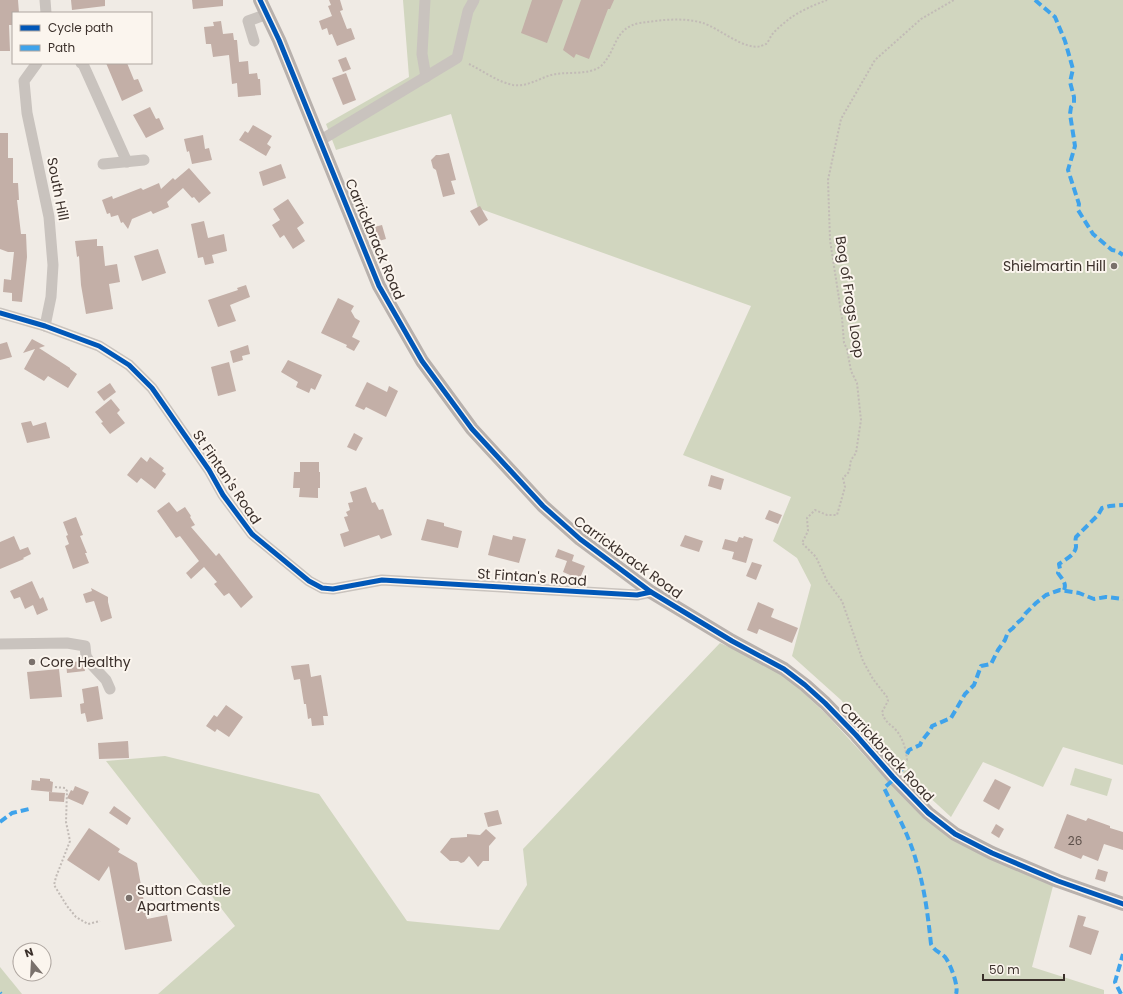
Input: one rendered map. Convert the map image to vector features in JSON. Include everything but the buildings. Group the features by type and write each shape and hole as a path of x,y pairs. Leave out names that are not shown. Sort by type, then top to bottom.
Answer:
{"main road":[{"name":"Carrickbrack Road","path":"260,0 279,40 321,140 379,286 399,324 422,361 472,429 543,506 580,540 651,592 726,638 784,669 805,685 856,735 893,777 928,813 955,834 992,853 1052,879 1123,904"}],"street":[{"path":"45,0 46,12"},
{"path":"425,0 422,54 426,77"},
{"path":"321,140 457,58 468,11 474,0"},
{"path":"254,41 248,21 267,14"},
{"name":"South Hill","path":"36,64 24,81 27,113 49,217 52,252 53,265 51,296 45,326"},
{"path":"83,64 127,162"},
{"path":"102,164 144,160"},
{"name":"St Fintan's Road","path":"0,313 45,326 99,346 129,365 152,388 209,470 223,495 252,534 309,581 322,588 333,589 382,580 637,595 651,592"},
{"path":"0,644 66,643 85,646 86,656 91,664 106,680 110,689"}],"path":[{"path":"469,64 506,83 513,85 530,83 550,75 591,70 599,67 604,62 620,34 628,27 666,20 684,20 703,23 750,46 756,47 766,44 779,27 790,18 827,0"},
{"path":"55,788 65,788 67,791 66,822 70,841 54,885 66,906 76,917 88,924 100,921"}],"green space":[{"path":"403,0 1123,0 1123,765 1063,747 1043,787 983,762 951,817 899,769 841,700 792,656 811,585 797,558 773,541 791,497 683,455 751,306 478,208 451,114 336,150 326,124 409,77"},
{"path":"720,643 778,669 825,713 886,779 960,843 1053,886 1032,967 1104,990 1104,994 158,994 235,926 106,761 165,756 319,794 407,921 499,930 527,885 523,849"},
{"path":"1075,768 1112,779 1107,796 1070,785"},
{"path":"0,967 22,994 0,994"}],"marked path":[{"path":"1035,0 1055,17 1065,41 1073,69 1070,82 1074,103 1071,107 1070,114 1075,146 1068,170 1079,204 1078,210 1093,234 1112,250 1123,255"},
{"path":"1064,590 1064,583 1058,573 1060,569 1059,564 1070,557 1074,552 1076,547 1076,537 1098,515 1102,508 1123,505"},
{"path":"907,754 909,750 920,745 932,726 951,718 965,694 974,685 981,666 991,664 1008,632 1036,603 1046,595 1060,590 1079,593 1094,599 1106,597 1123,599"},
{"path":"899,772 904,763"},
{"path":"892,781 884,788 911,844 920,874 931,944 945,957 949,964 954,975 957,990 956,994"},
{"path":"0,822 12,813 29,809"},
{"path":"1121,994 1115,982 1123,954"}],"cycle path":[{"path":"260,0 279,40 379,286 422,361 472,429 543,506 580,539 651,592 732,641 784,669 805,685 856,735 893,777 928,813 955,834 992,853 1058,881 1123,904"},
{"path":"0,313 45,326 99,346 129,365 152,388 209,470 223,495 252,534 309,581 322,588 333,589 382,580 637,595 651,592"}],"place":[{"name":"Shielmartin Hill","path":"1114,266"},
{"name":"Core Healthy","path":"32,662"},
{"name":"Sutton Castle Apartments","path":"129,898"}]}
